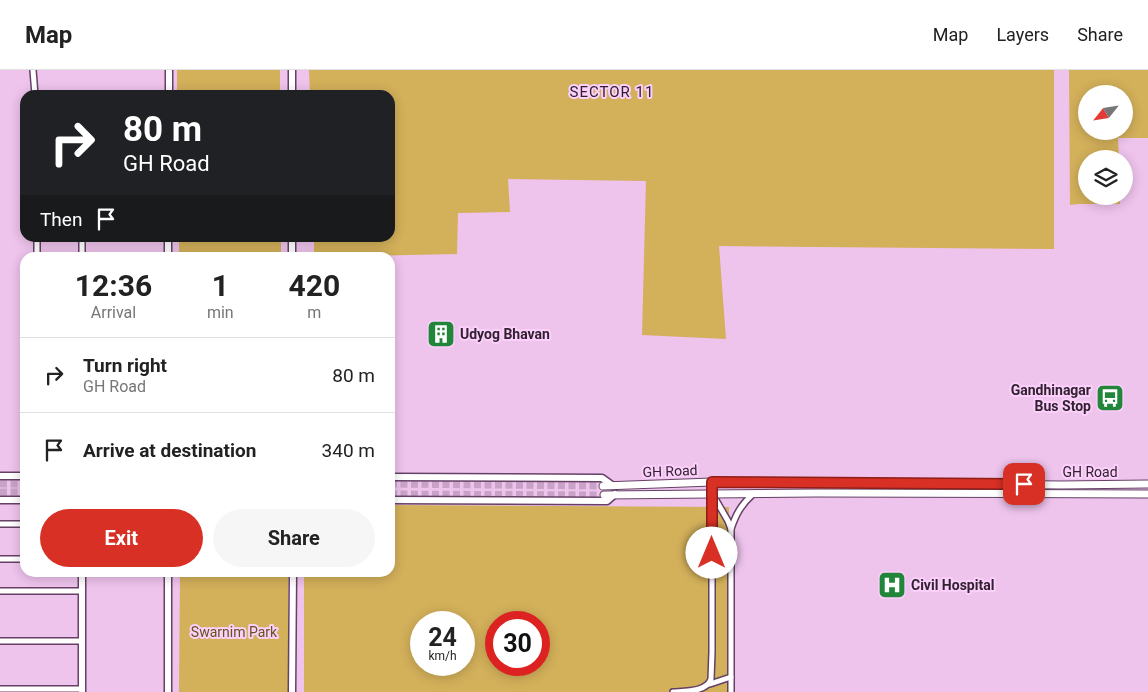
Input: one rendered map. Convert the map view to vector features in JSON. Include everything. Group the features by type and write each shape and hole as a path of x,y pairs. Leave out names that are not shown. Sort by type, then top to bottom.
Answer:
{"main road":[{"name":"GH Road","path":"603,486 712,482 1148,484"},
{"name":"GH Road","path":"604,495 1148,494"}],"street":[{"path":"33,70 35,90"},
{"path":"169,70 169,90"},
{"path":"292,70 292,90"},
{"path":"0,476 20,476"},
{"path":"395,477 602,478 613,486"},
{"path":"710,684 712,652 712,482"},
{"path":"395,500 607,501 615,494"},
{"path":"712,494 731,529 731,692"},
{"path":"731,529 744,502 753,494"},
{"path":"0,500 20,500"},
{"path":"0,524 20,524"},
{"path":"0,559 20,559"},
{"path":"0,689 82,690 82,577"},
{"path":"168,577 168,692"},
{"path":"292,692 293,577"},
{"path":"0,591 82,590"},
{"path":"0,641 82,641"},
{"path":"674,692 707,687 710,684 731,677"}],"green space":[{"path":"177,70 280,70 280,90 177,90"},
{"path":"309,70 1054,70 1054,249 719,246 726,339 642,335 646,181 508,179 510,212 458,213 457,254 395,255 395,252 314,252 314,242 395,242 395,90 310,90"},
{"path":"1069,70 1148,70 1148,138 1133,138 1133,85 1078,85 1078,140 1118,140 1119,150 1078,150 1078,204 1070,205"},
{"path":"179,242 281,242 281,252 179,252"},
{"path":"395,505 729,507 731,692 304,692 304,577 395,577"},
{"name":"Swarnim Park","path":"180,577 288,577 288,692 179,692"}],"tunnel":[{"path":"0,484 20,484"},
{"path":"395,484 603,486"},
{"path":"0,492 20,492"},
{"path":"395,494 604,495"}],"place":[{"name":"Udyog Bhavan","path":"441,334"},
{"name":"Gandhinagar Bus Stop","path":"1110,398"},
{"name":"Civil Hospital","path":"892,585"}],"district":[{"name":"SECTOR 11","path":"612,92"}],"route":[{"path":"712,553 712,482 1024,484"}]}
